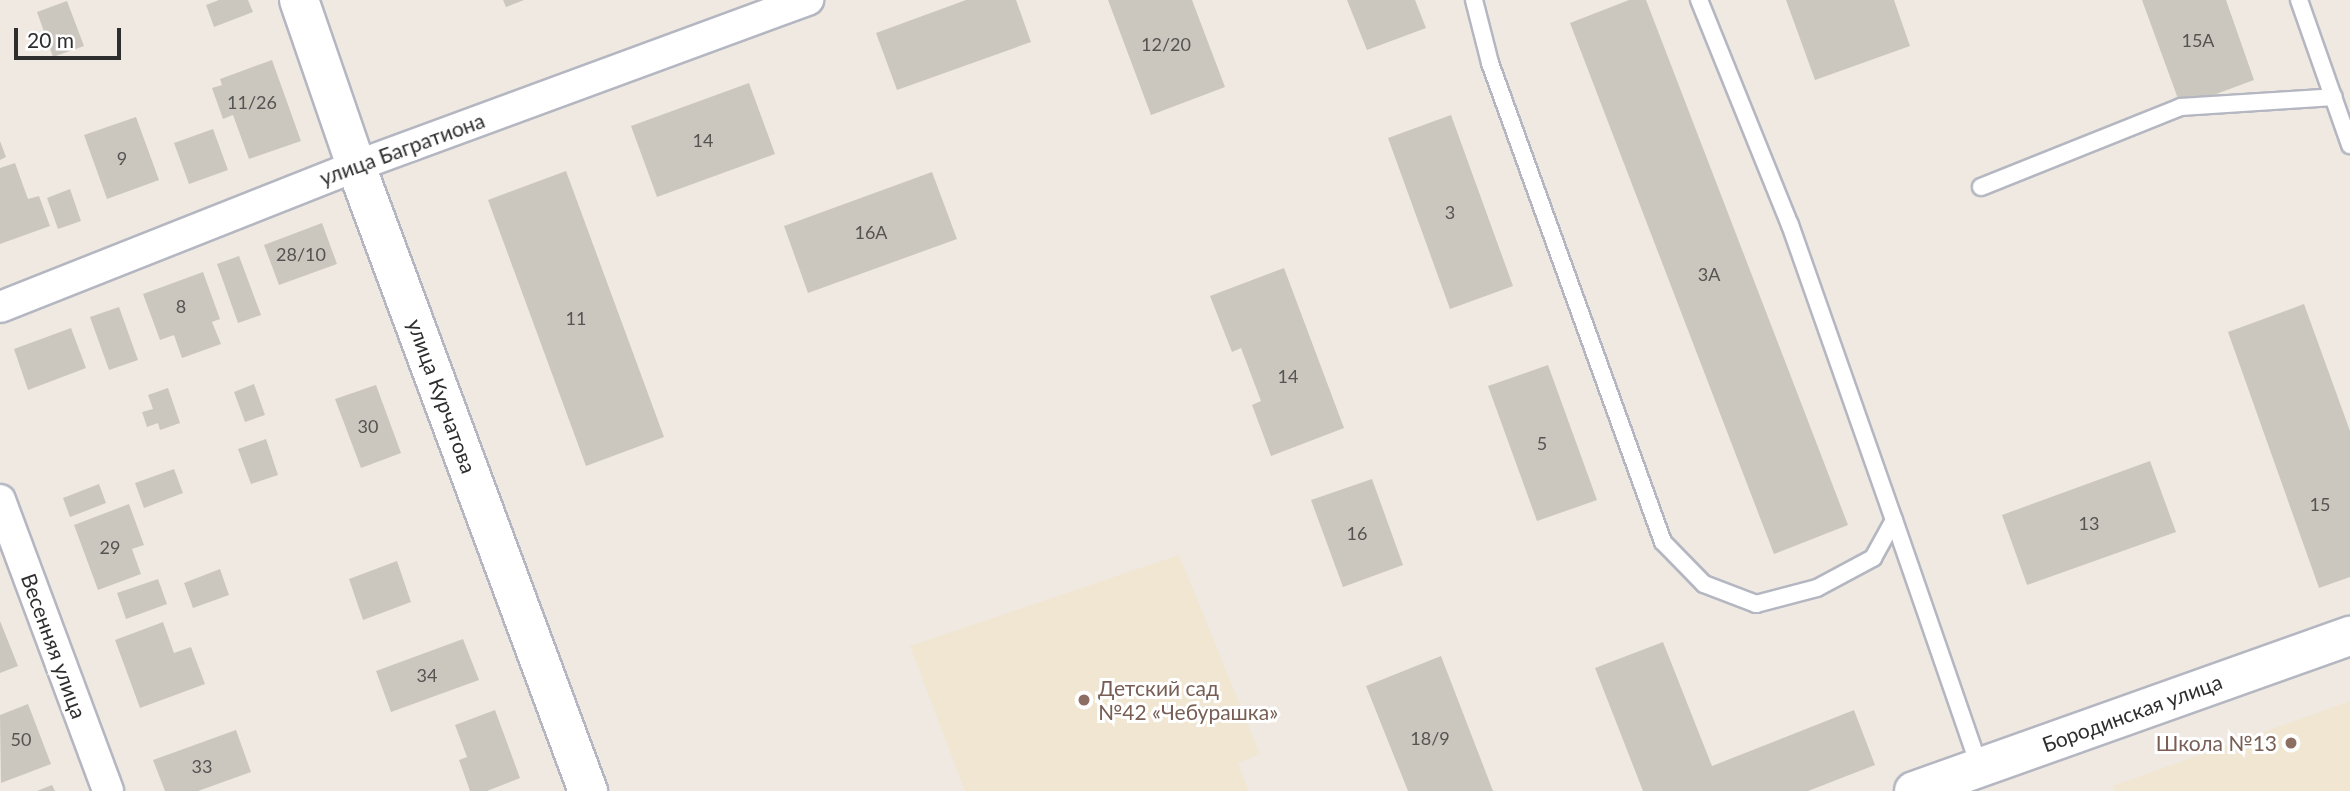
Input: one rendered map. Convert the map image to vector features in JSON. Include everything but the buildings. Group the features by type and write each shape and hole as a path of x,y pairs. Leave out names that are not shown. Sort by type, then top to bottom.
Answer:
{"street":[{"name":"улица Курчатова","path":"299,0 356,166 588,791"},
{"name":"улица Багратиона","path":"0,307 356,166 808,0"},
{"name":"Весенняя улица","path":"0,500 108,791"},
{"name":"Бородинская улица","path":"1914,791 2350,636"}],"lane":[{"path":"1474,0 1490,64 1663,542 1704,584 1756,604 1817,588 1873,558 1894,520"},
{"path":"1699,0 1790,225 1980,768"},
{"path":"2299,0 2350,145"},
{"path":"1981,187 2181,107 2334,96"}],"shaded area":[{"name":"Детский сад №42 «Чебурашка»","path":"1179,555 1260,754 1238,763 1249,791 965,791 910,646"},
{"name":"Школа №13","path":"2350,701 2350,791 2115,791 2113,786"}],"place":[{"name":"Детский сад №42 «Чебурашка»","path":"1084,700"},
{"name":"Школа №13","path":"2291,743"}]}
